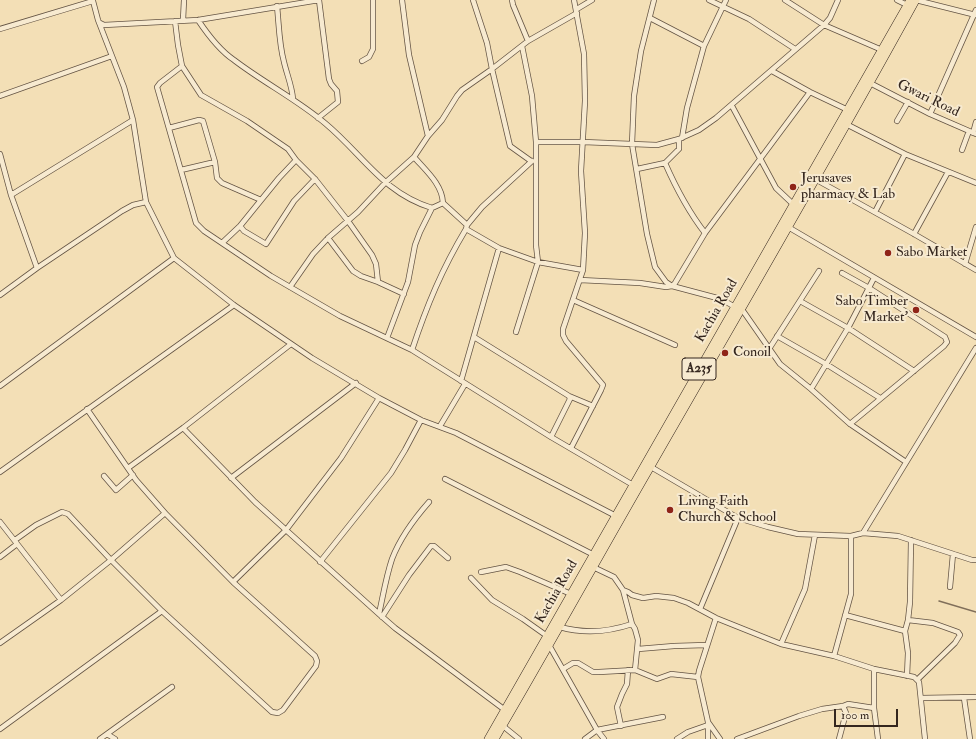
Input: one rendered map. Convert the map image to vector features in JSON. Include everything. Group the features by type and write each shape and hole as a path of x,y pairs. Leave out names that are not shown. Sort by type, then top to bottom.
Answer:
{"highway":[{"name":"Kachia Road","path":"488,739 730,320 788,227 916,0"},
{"name":"Kachia Road","path":"738,307 908,3"},
{"name":"Kachia Road","path":"495,739 650,467 711,364 730,320"}],"street":[{"path":"0,29 92,0 98,20 124,87 133,120 141,162 146,202 174,258 234,305 291,344 379,398 421,420 440,426 528,469 616,516"},
{"path":"183,20 184,0"},
{"path":"100,23 104,25 198,20 319,0 329,79 330,84 337,91 338,102 318,118"},
{"path":"362,61 369,57 373,49 373,0"},
{"path":"402,0 409,55 428,136"},
{"path":"473,0 487,43 510,146 533,160"},
{"path":"512,0 528,41"},
{"path":"571,448 602,385 563,335 563,329 583,270 586,233 581,171 585,101 584,54 574,0"},
{"path":"290,287 313,254 328,238 358,212 385,183 414,157 428,136 442,120 462,90 528,41 592,0"},
{"path":"654,0 641,51 634,96 632,144 647,234 655,267 666,282 672,286 721,299 738,307 780,364 850,424 906,462"},
{"path":"708,0 749,19 795,50"},
{"path":"637,169 665,163 679,149 687,108 704,46 726,0"},
{"path":"785,0 824,25 882,50"},
{"path":"536,142 657,145 700,130 732,106 824,25 830,18 838,0"},
{"path":"897,0 908,3"},
{"path":"916,0 975,13 930,114"},
{"path":"277,6 283,56 292,85 293,99"},
{"path":"650,18 704,46"},
{"path":"198,20 211,38 233,60 293,99 327,125 385,183 409,199 432,208"},
{"path":"175,21 182,66 203,97 247,121 288,149 296,160 315,179 372,255 376,264 378,282"},
{"path":"516,332 538,262 533,160 536,142 532,96 522,46"},
{"path":"0,96 112,56"},
{"path":"182,66 157,86 196,223 204,231 271,276 340,316 412,350 551,437 633,486"},
{"path":"772,71 810,92 848,110"},
{"name":"Gwari Road","path":"870,83 930,114 973,133"},
{"path":"580,280 640,283 666,287 672,286 705,233 810,92"},
{"path":"898,121 908,102"},
{"path":"732,106 776,188 794,205"},
{"path":"11,195 133,120"},
{"path":"169,128 199,120 203,121 215,162 217,178 222,182 261,200"},
{"path":"962,150 973,133 976,122"},
{"path":"846,124 905,154 976,183"},
{"path":"0,154 11,195 37,268"},
{"path":"875,212 905,154"},
{"path":"414,157 435,180 443,203 466,227 499,248 538,262 583,270"},
{"path":"222,243 240,226 279,178 296,160"},
{"path":"412,350 434,290 466,227 482,207 533,160"},
{"path":"181,170 215,162"},
{"path":"665,163 679,194 705,233"},
{"path":"914,234 948,172"},
{"path":"240,226 244,231 266,244 294,201 315,179"},
{"path":"815,179 976,270"},
{"path":"0,295 37,268 133,205 146,202"},
{"path":"386,338 408,282 415,245 420,232 432,208 443,203"},
{"path":"788,227 976,337"},
{"path":"966,264 976,227"},
{"path":"328,238 353,271 361,276 404,294"},
{"path":"440,426 463,382 499,248"},
{"path":"0,386 174,258"},
{"path":"769,349 819,271"},
{"path":"842,273 869,288 947,340 944,346 850,424"},
{"path":"811,389 848,328 874,278"},
{"path":"573,300 675,344"},
{"path":"800,301 848,328 914,371"},
{"path":"0,472 234,305"},
{"path":"777,336 826,364 880,398"},
{"path":"474,337 570,396 593,406"},
{"path":"128,468 183,428 291,344"},
{"path":"863,533 976,348"},
{"path":"231,478 356,383"},
{"path":"551,437 570,399 570,396"},
{"path":"233,582 286,530 341,458 379,398"},
{"path":"0,557 36,525 62,512 65,512 162,611 272,712 278,713 283,710 316,666 317,661 315,656 233,582 165,513 133,475 87,410"},
{"path":"320,562 391,473 406,450 421,420"},
{"path":"183,428 255,502 395,628 505,710"},
{"path":"650,467 738,518 775,529 798,534 815,535 851,536 863,533 898,536 976,560"},
{"path":"104,476 116,490 133,475"},
{"path":"444,479 594,555"},
{"path":"381,615 392,559 403,536 416,516 429,502"},
{"path":"0,643 61,600 111,560 165,513"},
{"path":"700,609 738,518"},
{"path":"0,522 61,600"},
{"path":"782,644 805,589 815,535"},
{"path":"834,656 851,594 851,536"},
{"path":"907,676 908,653 905,631 910,602 911,540"},
{"path":"381,615 409,574 431,546 437,548 448,558"},
{"path":"950,587 953,554"},
{"path":"481,572 506,567 571,594"},
{"path":"593,567 614,577 623,590 632,624 637,634 638,649 635,670"},
{"path":"471,578 492,600 547,636"},
{"path":"623,590 632,595 643,598 656,596 674,598 700,609 716,618 782,644 834,656 874,669 907,676 918,680"},
{"path":"0,729 162,611"},
{"path":"845,615 905,631"},
{"path":"708,739 708,723 698,677 706,645 716,618"},
{"path":"908,620 933,623 958,632 960,635 955,643 918,680"},
{"path":"560,627 582,631 600,631 632,624"},
{"path":"549,645 597,730 604,739"},
{"path":"638,649 706,645"},
{"path":"563,669 573,663 578,663 593,672 635,670 657,678 671,674 698,677"},
{"path":"874,669 874,708 878,739"},
{"path":"621,726 617,706 627,684 628,670"},
{"path":"918,680 925,739"},
{"path":"100,739 172,687"},
{"path":"921,698 976,697"},
{"path":"964,698 970,739"},
{"path":"737,739 822,709 848,704 874,708"},
{"path":"839,739 846,713 843,706"},
{"path":"585,739 597,730 663,717"},
{"path":"677,739 708,723"},
{"path":"708,723 720,739"},
{"path":"503,726 519,739"},
{"path":"107,734 115,739"}],"waterway":[{"path":"939,601 976,612"}],"place":[{"name":"Jerusaves pharmacy & Lab","path":"793,187"},
{"name":"Sabo Market","path":"888,253"},
{"name":"Sabo Timber Market'","path":"916,310"},
{"name":"Conoil","path":"725,353"},
{"name":"Living Faith Church & School","path":"670,510"}]}
